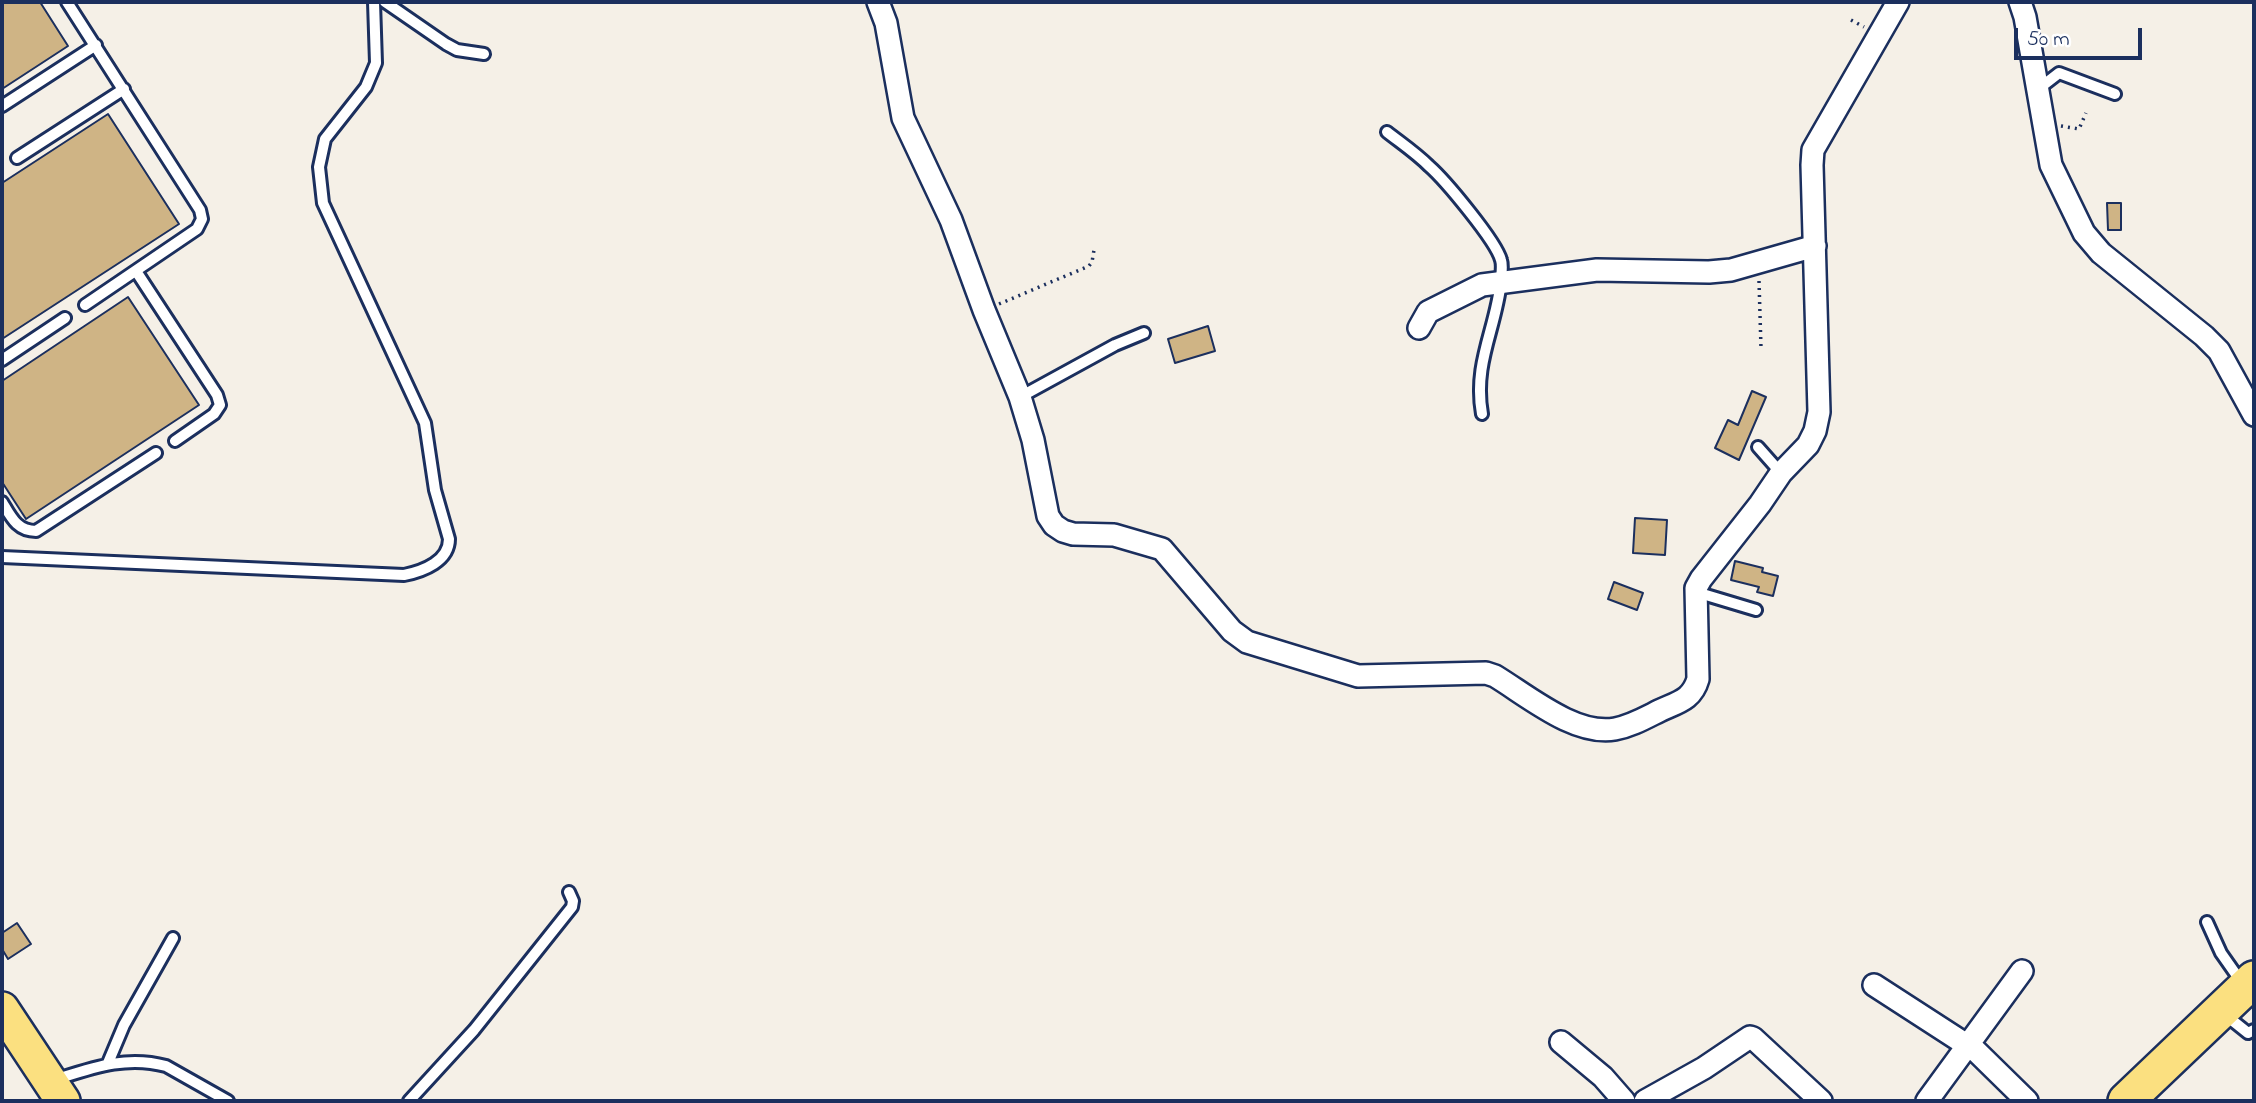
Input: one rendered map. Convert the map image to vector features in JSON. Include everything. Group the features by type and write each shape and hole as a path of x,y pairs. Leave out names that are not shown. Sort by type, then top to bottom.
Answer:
{"highway":[{"path":"2126,1101 2244,994"}],"main road":[{"path":"2,1009 56,1091"}],"street":[{"path":"878,2 886,23 903,118 951,219 984,310 1020,397 1036,452 1043,499 1054,525 1073,534 1114,535 1156,546 1168,555 1231,631 1247,642 1357,676 1486,673 1575,724 1594,730 1629,726 1694,692 1698,679 1696,593 1701,579 1760,505 1781,473 1808,445 1815,431 1819,416 1813,150 1898,2"},
{"path":"2020,2 2025,17 2051,165 2084,233 2101,253 2219,351 2254,415"},
{"path":"1419,328 1428,312 1482,285 1597,270 1731,270 1815,246"},
{"path":"1927,1101 2022,971"},
{"path":"1874,985 1976,1051 2027,1101"},
{"path":"1645,1101 1704,1068 1749,1037 1754,1038 1821,1101"},
{"path":"1561,1042 1603,1077 1624,1101"}],"lane":[{"path":"67,2 200,210 202,219 197,229 85,305"},
{"path":"2,557 404,575 414,573 444,557 449,547 449,539 435,490 425,423 323,204 319,167 325,139 366,86 376,63 374,2"},
{"path":"385,2 457,50 484,54"},
{"path":"2,106 96,45"},
{"path":"2037,89 2059,73 2115,94"},
{"path":"17,158 124,89"},
{"path":"1387,132 1431,167 1488,238 1501,261 1501,283 1480,373 1478,391 1482,414"},
{"path":"136,271 217,395 220,405 214,414 175,441"},
{"path":"2,360 65,318"},
{"path":"1020,397 1115,345 1144,333"},
{"path":"1758,447 1781,473"},
{"path":"2,502 17,526 26,531 36,531 156,453"},
{"path":"1696,593 1756,610"},
{"path":"409,1101 474,1030 572,907 573,901 569,892"},
{"path":"2207,922 2244,994 2245,1031 2248,1033 2254,1030"},
{"path":"108,1063 124,1024 173,938"},
{"path":"56,1091 108,1063 156,1063 228,1101"}],"path":[{"path":"2043,123 2079,129 2082,128 2086,113"},
{"path":"984,310 1089,266 1094,250"},
{"path":"1759,262 1761,348"}],"building":[{"path":"2,2 40,2 68,46 2,89"},
{"path":"108,114 179,224 2,339 2,183"},
{"path":"2107,203 2121,203 2121,230 2108,230"},
{"path":"128,297 199,405 26,519 2,482 2,381"},
{"path":"1208,326 1215,351 1175,363 1168,339"},
{"path":"1752,391 1766,397 1739,460 1715,448 1728,420 1738,425"},
{"path":"1635,518 1667,520 1665,555 1633,553"},
{"path":"1735,561 1763,568 1762,572 1778,576 1773,596 1757,592 1759,587 1731,580"},
{"path":"1614,582 1643,593 1637,610 1608,599"},
{"path":"17,923 31,944 8,959 2,949 2,933"}]}
